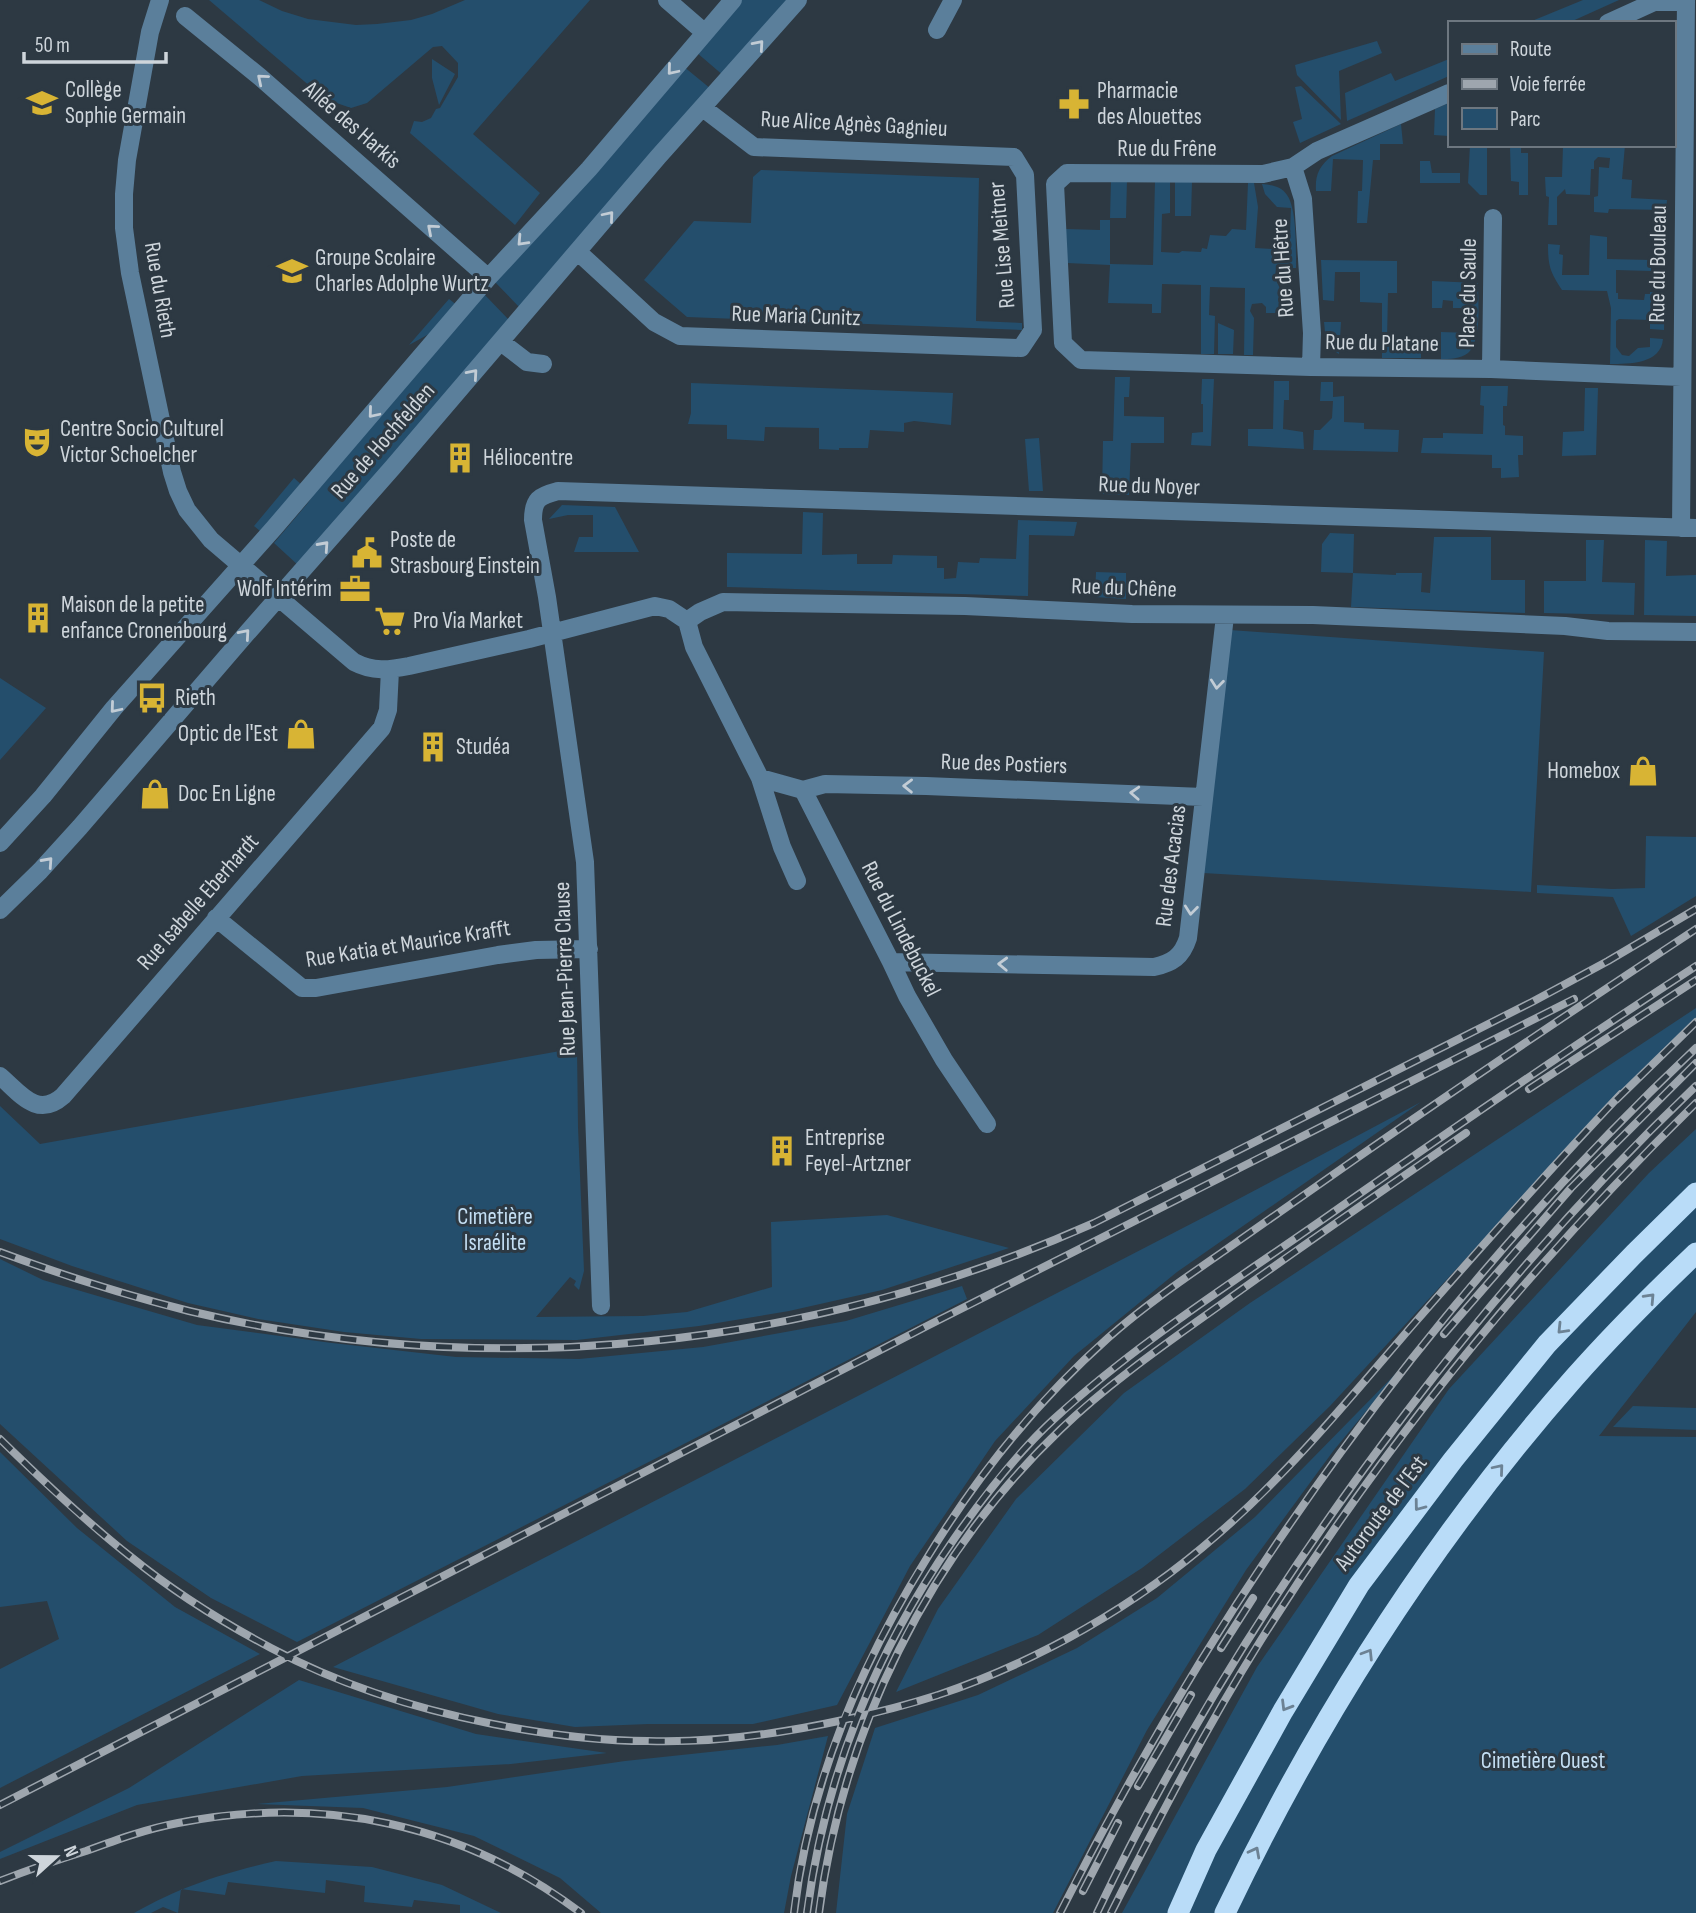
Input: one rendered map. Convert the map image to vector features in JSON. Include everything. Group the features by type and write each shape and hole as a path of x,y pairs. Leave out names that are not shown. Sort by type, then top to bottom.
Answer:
{"highway":[{"name":"Autoroute de l’Est","path":"1178,1913 1206,1850 1270,1734 1359,1585 1453,1460 1547,1344 1696,1193"},
{"path":"1225,1913 1320,1731 1395,1611 1482,1489 1566,1388 1696,1253"}],"street":[{"name":"Rue du Rieth","path":"160,0 150,32 127,160 124,228 166,451 178,491 187,510 211,540 354,662 375,670 390,670"},
{"path":"667,0 704,32"},
{"name":"Rue de Hochfelden","path":"0,843 43,796 114,708 297,502 488,278 589,169 733,0"},
{"name":"Rue de Hochfelden","path":"0,910 56,853 798,0"},
{"path":"937,30 953,0"},
{"path":"1612,21 1654,2 1686,1"},
{"name":"Rue du Bouleau","path":"1686,1 1681,377 1688,528"},
{"name":"Allée des Harkis","path":"185,16 260,76 484,274"},
{"name":"Rue du Frêne","path":"1081,360 1063,343 1055,184 1067,173 1263,174 1293,167 1317,151 1448,93"},
{"name":"Rue Alice Agnès Gagnieu","path":"703,108 754,147 1014,157"},
{"name":"Rue Lise Meitner","path":"1014,157 1025,175 1033,330"},
{"name":"Rue du Hêtre","path":"1293,167 1303,199 1312,333 1311,367"},
{"name":"Place du Saule","path":"1491,369 1493,218"},
{"name":"Rue Maria Cunitz","path":"578,252 654,322 680,336 1021,348 1033,330"},
{"path":"500,342 527,362 543,364"},
{"name":"Rue du Platane","path":"1081,360 1491,369 1681,377"},
{"name":"Rue du Noyer","path":"556,632 533,520 533,508 541,497 558,491 1688,528"},
{"name":"Rue du Chêne","path":"687,621 723,602 759,602 965,606 1132,614 1312,615 1565,626 1608,631 1696,632"},
{"path":"390,670 655,606 669,609 687,621 694,647 760,778 782,847 797,880"},
{"name":"Rue des Acacias","path":"891,962 1121,968 1154,967 1174,961 1185,948 1188,938 1225,616"},
{"name":"Rue Jean-Pierre Clause","path":"556,632 586,862 601,1306"},
{"name":"Rue Isabelle Eberhardt","path":"0,1076 38,1106 56,1101 382,728 388,710 390,670"},
{"path":"760,778 803,790"},
{"name":"Rue des Postiers","path":"803,790 825,784 901,785 1203,797"},
{"name":"Rue du Lindebuckel","path":"803,790 907,996 932,1040 987,1124"},
{"name":"Rue Katia et Maurice Krafft","path":"216,918 302,988 316,988 519,952 589,948"}],"green space":[{"path":"209,0 259,0 308,19 356,25 411,20 465,0 590,0 473,134 540,193 515,225 410,133 414,121 422,122 431,118 436,109 440,108 458,77 458,63 442,46 433,47 367,103 351,108 325,99"},
{"path":"741,0 789,0 724,76 696,52"},
{"path":"1583,0 1619,0 1572,21 1532,21"},
{"path":"1377,41 1382,53 1339,71 1341,120 1297,75 1295,65"},
{"path":"432,59 455,74 439,105 432,78"},
{"path":"1448,59 1448,76 1347,121 1345,93 1391,73 1395,81"},
{"path":"683,66 711,89 521,309 494,281"},
{"path":"1301,86 1341,124 1300,143 1293,122 1302,119 1295,87"},
{"path":"1448,103 1448,136 1434,135 1435,109"},
{"path":"1401,124 1403,144 1380,144 1380,160 1373,160 1367,223 1357,223 1363,160 1333,159 1331,191 1316,191 1319,171 1332,156"},
{"path":"1470,147 1487,147 1487,195 1480,195 1468,183"},
{"path":"1510,147 1521,147 1521,153 1528,153 1528,195 1519,195 1519,182 1511,181"},
{"path":"1563,147 1625,147 1622,179 1632,180 1631,198 1667,200 1666,210 1609,209 1608,213 1594,212 1594,197 1598,196 1599,167 1609,168 1610,158 1598,157 1594,161 1594,169 1591,169 1590,195 1566,194 1565,189 1557,197 1557,225 1548,225 1549,197 1546,196 1545,177 1562,177"},
{"path":"1420,161 1430,161 1432,173 1460,173 1460,183 1420,183"},
{"path":"761,170 979,178 976,321 1022,323 1022,330 687,317 644,280 694,221 751,223 753,177"},
{"path":"1111,180 1127,180 1126,218 1110,218"},
{"path":"1155,181 1170,181 1170,213 1162,214 1161,252 1201,252 1202,248 1207,249 1210,235 1226,236 1232,229 1246,230 1248,183 1254,183 1258,207 1255,248 1273,249 1272,257 1289,258 1291,208 1277,207 1265,194 1262,184 1279,188 1287,195 1290,201 1294,220 1296,268 1276,268 1275,276 1283,297 1282,313 1266,313 1266,307 1262,303 1252,304 1250,311 1254,318 1253,355 1244,355 1245,288 1210,287 1209,315 1215,316 1214,354 1201,354 1201,285 1162,284 1161,313 1152,313 1152,304 1108,303 1110,265 1067,263 1065,229 1100,230 1100,220 1110,220 1110,264 1153,265"},
{"path":"1175,181 1192,182 1191,216 1175,216"},
{"path":"1590,235 1607,237 1607,259 1651,260 1651,271 1616,270 1618,299 1644,300 1645,294 1650,292 1665,293 1664,330 1650,329 1650,320 1616,321 1616,347 1622,355 1629,356 1638,348 1650,347 1650,338 1663,339 1657,353 1650,358 1635,363 1610,364 1611,308 1607,291 1562,290 1552,273 1548,244 1560,245 1559,254 1563,255 1562,275 1589,275"},
{"path":"1321,260 1397,261 1397,293 1388,293 1387,339 1421,339 1421,358 1382,358 1382,303 1360,302 1360,272 1335,272 1334,301 1323,300"},
{"path":"1432,281 1478,283 1475,340 1468,353 1462,356 1441,359 1441,332 1470,333 1471,308 1453,308 1453,301 1443,300 1442,308 1432,308"},
{"path":"483,293 511,322 299,566 274,543 327,475"},
{"path":"449,299 458,306 440,328 409,345"},
{"path":"1324,322 1341,322 1339,354 1328,344"},
{"path":"1218,323 1234,330 1233,354 1218,354"},
{"path":"1115,377 1130,377 1129,397 1124,397 1124,416 1164,417 1164,443 1131,443 1129,495 1102,494 1103,441 1113,441"},
{"path":"1202,379 1214,379 1211,446 1191,445 1192,433 1203,432"},
{"path":"1274,381 1289,381 1289,400 1284,400 1283,429 1303,432 1304,449 1248,446 1248,429 1273,429"},
{"path":"1321,382 1333,382 1333,397 1344,396 1344,422 1364,423 1364,429 1399,430 1398,452 1313,450 1314,430 1320,430 1332,418 1333,401 1320,401"},
{"path":"691,383 953,393 951,425 914,421 904,423 904,432 870,430 868,448 839,450 819,449 819,428 765,427 764,441 727,439 727,425 688,424 691,413"},
{"path":"1481,386 1508,386 1507,406 1503,406 1503,425 1505,435 1523,436 1523,455 1518,455 1519,477 1501,478 1501,468 1492,468 1492,455 1421,453 1423,438 1443,438 1443,433 1483,434 1484,406 1480,405"},
{"path":"1585,388 1598,388 1596,455 1562,456 1563,432 1584,431"},
{"path":"1039,438 1043,491 1029,491 1025,439"},
{"path":"294,478 303,486 260,531 254,526"},
{"path":"562,505 615,507 639,552 574,552 579,537 593,537 593,515 568,515 549,519"},
{"path":"803,512 823,513 822,555 857,554 857,564 892,564 893,555 937,556 937,568 944,568 944,579 956,578 958,562 979,563 980,558 1016,559 1018,520 1077,522 1074,536 1029,535 1028,596 727,587 727,553 802,554"},
{"path":"1330,533 1354,534 1353,573 1321,572 1322,544"},
{"path":"1434,537 1491,537 1491,580 1525,580 1525,613 1351,607 1353,573 1422,573 1421,592 1430,593"},
{"path":"1586,540 1604,540 1602,582 1635,583 1634,615 1544,613 1544,581 1586,581"},
{"path":"1645,540 1667,541 1666,576 1696,575 1696,616 1644,615"},
{"path":"1096,572 1126,573 1126,599 1095,597"},
{"path":"1230,630 1544,652 1531,892 1203,873"},
{"path":"0,678 46,708 0,760"},
{"path":"1646,836 1696,837 1696,896 1631,936 1613,897 1537,893 1537,885 1645,888"},
{"path":"1696,1008 1696,1020 1521,1199 1330,1406 1245,1489 1142,1568 1038,1635 896,1692 938,1609 1016,1499 1124,1393 1250,1303"},
{"name":"Cimetière Israélite","path":"577,1048 584,1271 579,1290 574,1285 576,1281 570,1277 536,1317 643,1316 687,1312 772,1287 771,1222 887,1215 1009,1248 882,1290 789,1311 699,1326 577,1340 421,1339 344,1332 258,1319 188,1303 72,1266 0,1239 0,1106 40,1144"},
{"path":"1421,1102 1177,1272 1074,1356 995,1441 910,1566 837,1705 753,1724 575,1727 498,1714 333,1667 1212,1213"},
{"name":"Cimetière Ouest","path":"1696,1129 1696,1312 1599,1436 1696,1437 1696,1913 1122,1913 1257,1667 1449,1389 1649,1173"},
{"path":"0,1259 43,1280 197,1325 456,1357 579,1359 703,1347 846,1321 962,1286 967,1299 297,1642 211,1598 127,1541 0,1424"},
{"path":"1406,1363 1334,1450 1246,1570 1147,1730 1053,1913 836,1913 847,1814 875,1728 978,1695 1077,1648 1157,1598 1255,1517"},
{"path":"1633,1406 1696,1408 1696,1430 1613,1427"},
{"path":"0,1452 77,1528 175,1607 260,1654 0,1788 0,1669 59,1639 47,1601 0,1607"},
{"path":"299,1680 476,1734 607,1753 511,1764 302,1776 137,1805 0,1859 0,1852 129,1788"},
{"path":"828,1736 791,1876 784,1913 601,1913 560,1878 474,1836 363,1808 257,1804 447,1787 625,1761 777,1745"},
{"path":"276,1861 372,1867 442,1885 501,1913 460,1913 460,1905 414,1900 412,1907 364,1902 365,1886 326,1880 325,1893 228,1882 225,1895 183,1889 238,1870"},
{"path":"181,1890 178,1913 163,1907 151,1913 134,1913 152,1904"}],"railway":[{"path":"0,1252 94,1284 189,1311 303,1333 418,1345 533,1348 649,1341 763,1325 876,1300 986,1266 1094,1223 1532,1002 1696,909"},
{"path":"794,1913 812,1818 825,1773 859,1684 902,1599 946,1528 987,1469 1032,1414 1108,1338 1165,1293 1431,1107 1696,929"},
{"path":"807,1913 826,1812 858,1717 878,1671 900,1626 954,1539 989,1491 1027,1446 1086,1390 1190,1312 1513,1088 1696,966"},
{"path":"1529,1089 1696,980"},
{"path":"0,1805 927,1326 1574,999"},
{"path":"1616,1100 1696,1022"},
{"path":"1060,1913 1123,1794 1191,1677 1263,1563 1340,1453 1422,1346 1509,1242 1600,1143 1696,1048"},
{"path":"1444,1334 1571,1188 1696,1063"},
{"path":"1097,1913 1129,1847 1200,1718 1277,1594 1361,1473 1438,1371 1544,1244 1618,1164 1696,1086"},
{"path":"0,1439 97,1529 181,1594 271,1648 324,1673 379,1694 493,1724 609,1740 722,1739 843,1720 938,1695 1050,1648 1120,1607 1186,1561 1294,1461 1621,1094"},
{"path":"1111,1913 1183,1775 1241,1673 1308,1567 1358,1496 1409,1426 1518,1292 1635,1164 1696,1103"},
{"path":"819,1913 831,1845 848,1779 871,1714 899,1651 932,1590 970,1533 1013,1480 1079,1412 1139,1363 1466,1133"},
{"path":"1221,1648 1253,1598"},
{"path":"1138,1786 1191,1695"},
{"path":"0,1881 131,1835 178,1823 232,1815 338,1815 389,1824 439,1838 488,1857 535,1882 581,1913"},
{"path":"1083,1891 1118,1823"}],"place":[{"name":"Collège Sophie Germain","path":"42,103"},
{"name":"Pharmacie des Alouettes","path":"1074,104"},
{"name":"Groupe Scolaire Charles Adolphe Wurtz","path":"292,271"},
{"name":"Centre Socio Culturel Victor Schoelcher","path":"37,442"},
{"name":"Héliocentre","path":"460,458"},
{"name":"Poste de Strasbourg Einstein","path":"367,553"},
{"name":"Wolf Intérim","path":"355,589"},
{"name":"Maison de la petite enfance Cronenbourg","path":"38,618"},
{"name":"Pro Via Market","path":"390,621"},
{"name":"Rieth","path":"152,698"},
{"name":"Optic de l'Est","path":"301,734"},
{"name":"Studéa","path":"433,747"},
{"name":"Homebox","path":"1643,771"},
{"name":"Doc En Ligne","path":"155,794"},
{"name":"Entreprise Feyel-Artzner","path":"782,1151"}]}
